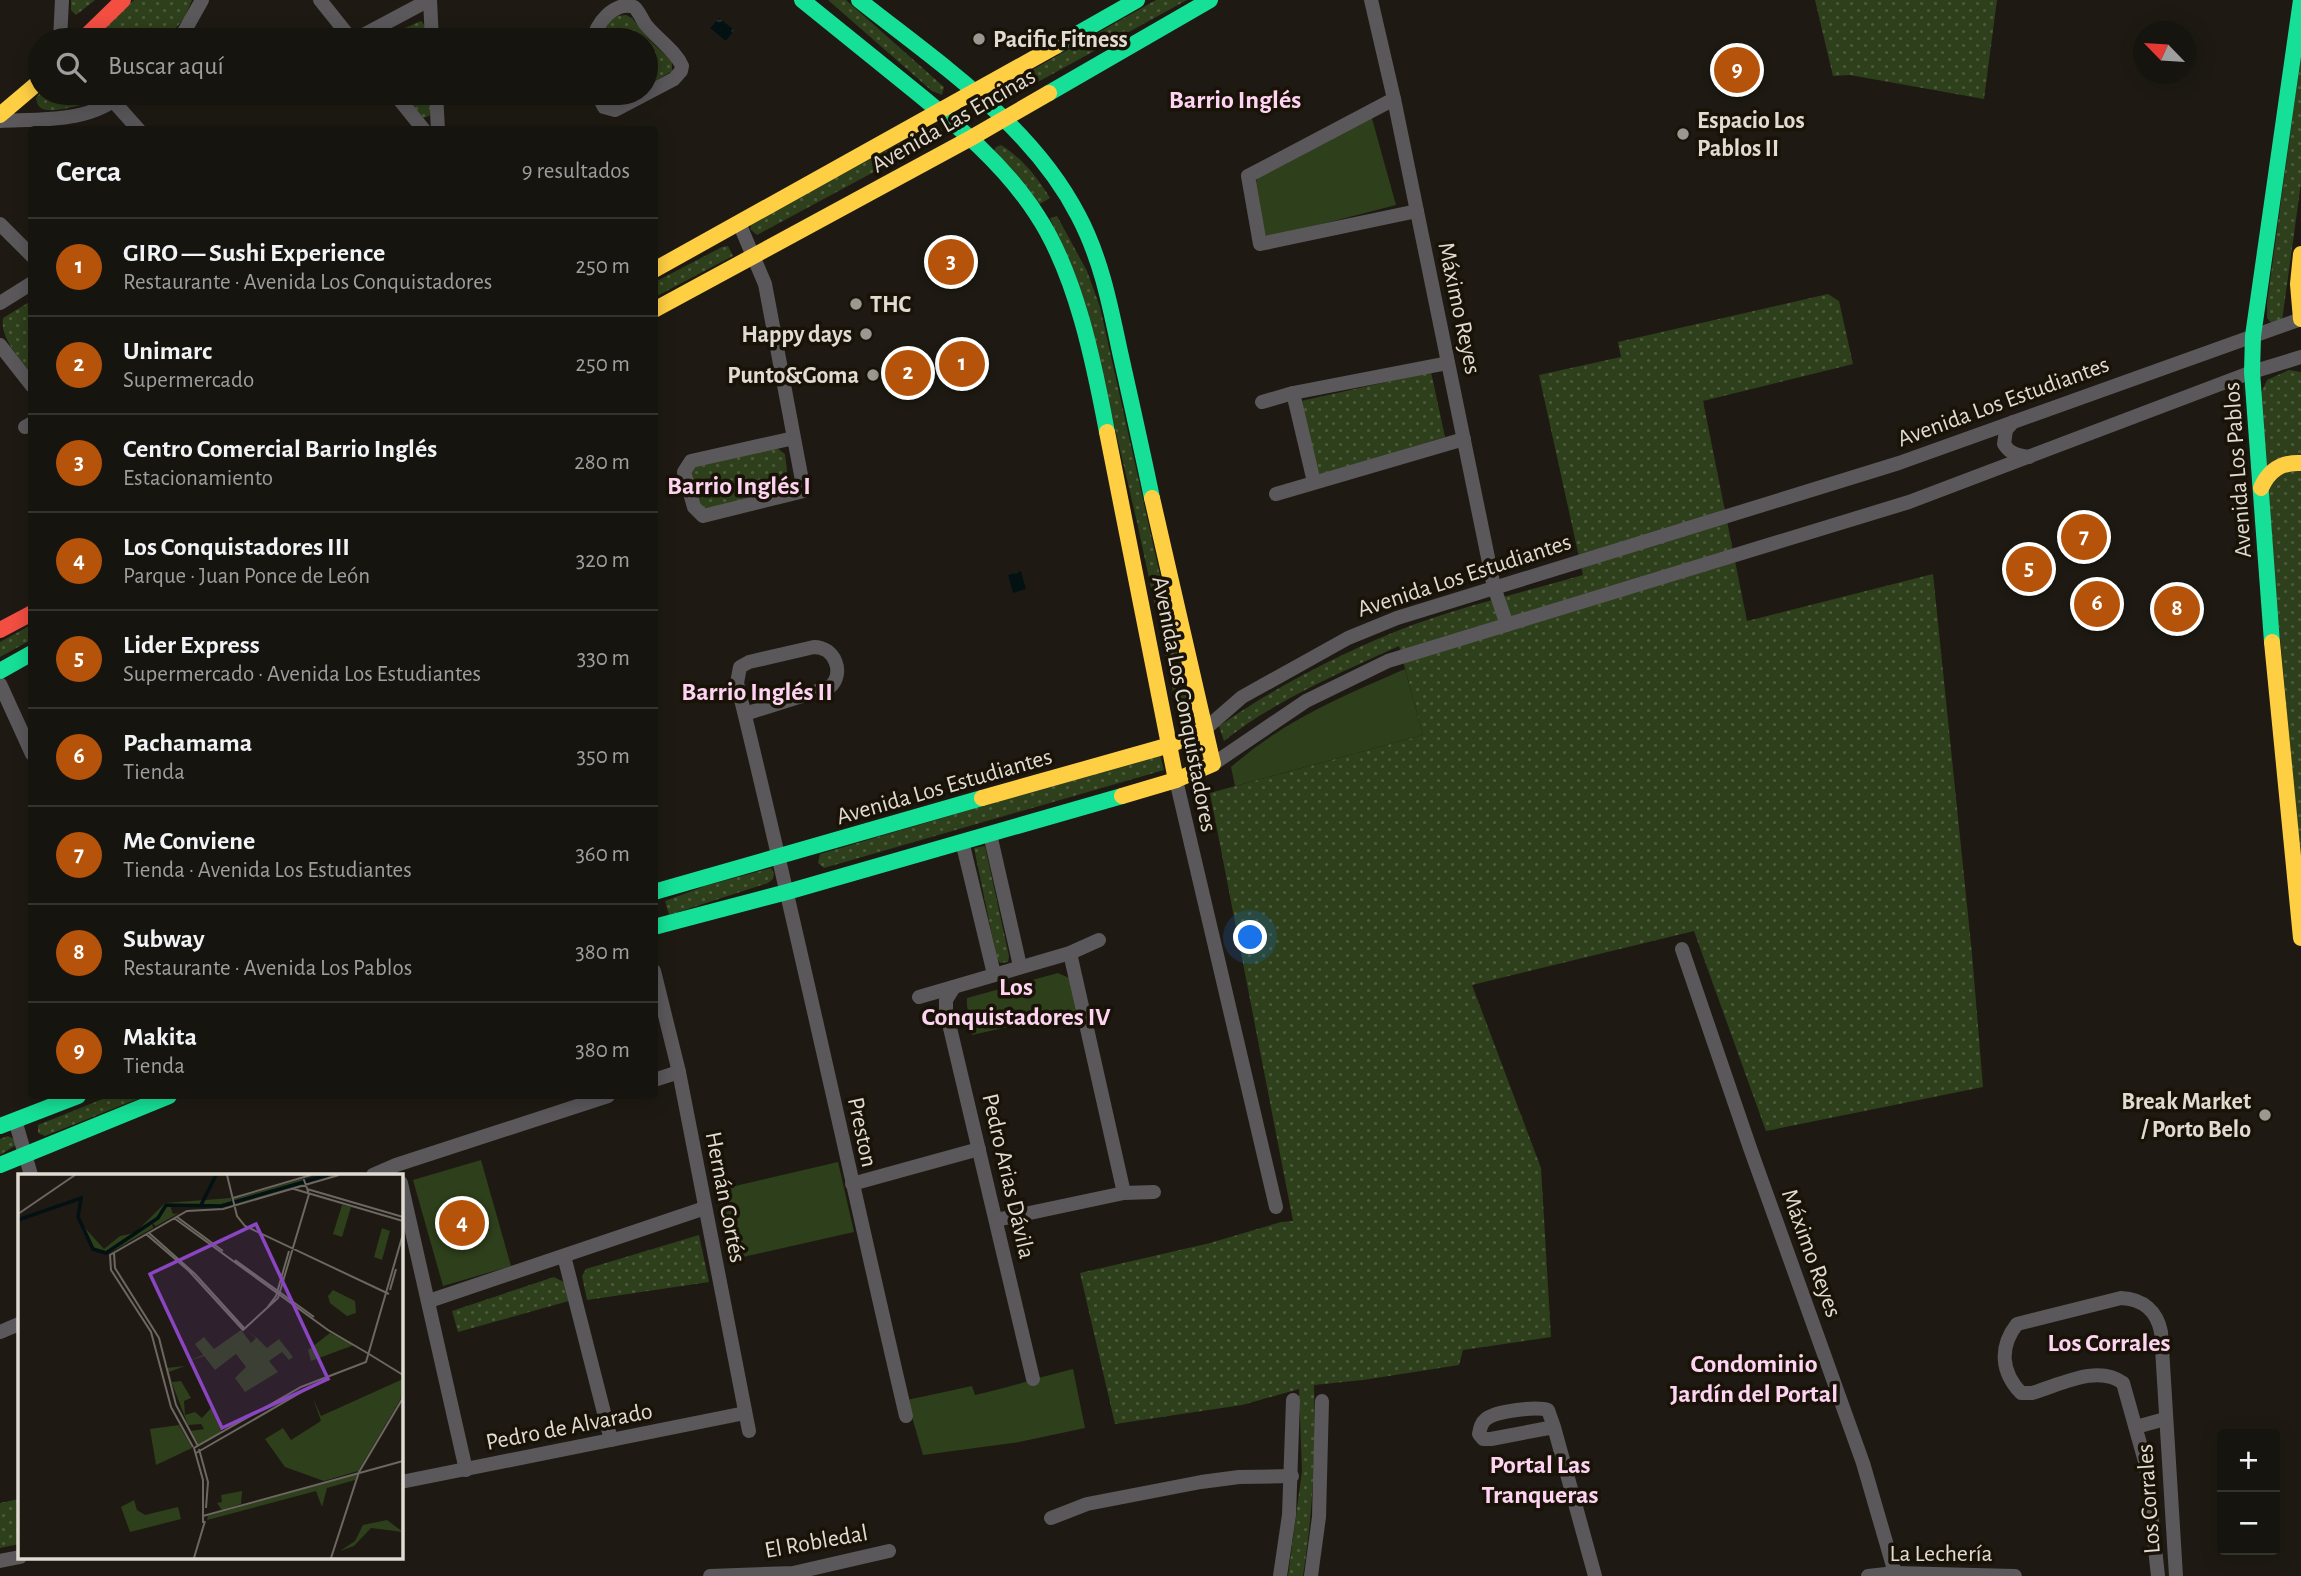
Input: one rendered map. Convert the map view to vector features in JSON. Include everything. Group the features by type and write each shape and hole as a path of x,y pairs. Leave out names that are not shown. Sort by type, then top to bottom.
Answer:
{"street":[{"path":"61,28 62,0"},
{"path":"94,28 123,0"},
{"path":"186,28 202,0"},
{"path":"320,0 343,28"},
{"path":"376,28 430,0 431,28"},
{"name":"Avenida Los Conquistadores","path":"802,0 938,110 996,162 1037,215 1066,275 1094,365 1176,780 1276,1207"},
{"name":"Avenida Los Conquistadores","path":"859,0 1003,119 1045,165 1085,227 1103,276 1213,764"},
{"name":"Avenida Las Encinas","path":"658,268 1138,0"},
{"name":"Avenida Las Encinas","path":"658,308 971,138 1210,0"},
{"name":"Máximo Reyes","path":"1371,0 1394,99 1494,587 1507,625"},
{"name":"Avenida Los Pablos","path":"2301,0 2253,336 2252,372 2274,668 2297,858 2301,938"},
{"path":"596,28 611,10 640,4 650,28"},
{"path":"658,37 682,66 674,79 658,87"},
{"path":"0,115 28,91"},
{"path":"1394,99 1248,176 1260,244 1417,211"},
{"path":"0,121 66,118 99,105"},
{"path":"124,105 137,126"},
{"path":"404,105 421,126"},
{"path":"437,105 438,126"},
{"path":"603,105 615,110 625,105"},
{"path":"1037,215 1069,199"},
{"path":"739,223 765,284 804,491 703,516 694,507 684,472 691,461 794,438"},
{"path":"0,224 28,252"},
{"path":"2301,254 2298,284 2301,319"},
{"path":"0,303 28,286"},
{"name":"Avenida Los Estudiantes","path":"658,891 1170,744 1204,730 1242,697 1348,638 1397,618 1899,463 2301,319"},
{"path":"0,345 28,381"},
{"path":"658,926 787,892 1176,780 1213,764 1318,694 1388,661 1909,502 2252,372 2301,357"},
{"path":"1262,402 1293,393 1448,363"},
{"path":"1293,393 1314,482"},
{"path":"2013,422 2006,430 2004,444 2016,455 2029,457"},
{"path":"1276,494 1464,439"},
{"path":"2261,488 2264,480 2275,468 2291,462 2301,463"},
{"path":"0,630 28,615"},
{"name":"Preston","path":"744,714 830,687 838,674 831,653 824,648 814,648 745,664 740,667 737,677 744,714 780,857 906,1416"},
{"path":"0,670 28,655"},
{"path":"0,684 28,745"},
{"path":"990,834 1020,966"},
{"path":"962,842 994,974"},
{"path":"919,997 1070,953 1099,940"},
{"name":"Máximo Reyes","path":"1682,949 1863,1464 1895,1573"},
{"path":"1070,953 1124,1193"},
{"name":"Hernán Cortés","path":"658,987 679,1072 749,1432"},
{"name":"Pedro Arias Dávila","path":"954,987 947,995 945,1006 1033,1379"},
{"path":"658,1079 679,1072"},
{"path":"31,1174 25,1156 7,1123 70,1099"},
{"path":"0,1165 162,1099"},
{"path":"378,1174 398,1170 599,1099"},
{"path":"852,1184 979,1149"},
{"path":"402,1187 466,1470"},
{"path":"996,1220 1124,1193 1154,1192"},
{"path":"429,1301 705,1208"},
{"path":"564,1255 611,1440"},
{"name":"Los Corrales","path":"2158,1576 2150,1490 2123,1383 2113,1376 2099,1373 2032,1393 2021,1393 2009,1377 2004,1358 2007,1340 2017,1324 2121,1298 2147,1306 2156,1317 2161,1332 2176,1576"},
{"path":"0,1332 18,1324"},
{"path":"1280,1576 1292,1476 1293,1399"},
{"path":"1311,1576 1319,1517 1322,1401"},
{"path":"1554,1427 1492,1439 1483,1439 1479,1434 1481,1424 1488,1417 1539,1407 1548,1410 1554,1427 1595,1576"},
{"name":"Pedro de Alvarado","path":"402,1482 745,1413"},
{"name":"Los Corrales","path":"2136,1427 2165,1419"},
{"path":"1051,1518 1087,1504 1201,1482 1239,1477 1292,1476"},
{"name":"El Robledal","path":"710,1576 793,1574 889,1551"},
{"path":"0,1561 18,1557"},
{"name":"La Lechería","path":"1868,1576 1895,1573 2015,1576"}],"green space":[{"path":"71,0 95,0 76,15 71,10"},
{"path":"134,0 192,0 184,19 176,28 105,28"},
{"path":"828,0 846,0 944,87 942,95 932,91"},
{"path":"1156,0 1187,0 1007,99 1001,95 1000,88"},
{"path":"1815,0 1997,0 1984,99 1850,75 1833,76"},
{"path":"626,15 640,28 605,28 617,16"},
{"path":"421,21 426,28 405,28"},
{"path":"658,48 672,61 672,71 658,79"},
{"path":"2301,55 2301,183 2282,321 2272,324 2267,318 2267,303"},
{"path":"38,105 80,105 55,110"},
{"path":"412,105 432,105 429,116 423,118"},
{"path":"1371,115 1396,205 1272,237 1264,235 1255,185 1257,179"},
{"path":"936,124 942,135 935,139 757,235 750,229 752,222"},
{"path":"1001,145 1028,168 1050,198 1038,205 993,152"},
{"path":"1057,216 1087,271 1100,307 1192,718 1180,724 1137,522 1088,314 1050,218"},
{"path":"728,246 733,256 658,295 658,280"},
{"path":"1828,294 1839,301 1853,364 1703,401 1747,621 1933,574 1983,1087 1766,1131 1694,931 1472,985 1541,1168 1551,1337 1463,1350 1459,1365 1314,1385 1313,1481 1303,1576 1288,1576 1302,1471 1299,1389 1242,1405 1115,1424 1080,1273 1293,1221 1210,793 1423,735 1399,646 1286,700 1224,741 1219,726 1290,682 1392,633 1459,610 1583,575 1539,375 1621,357 1618,342"},
{"path":"28,303 28,369 4,333 3,318"},
{"path":"2289,370 2301,372 2301,863 2258,399 2267,380"},
{"path":"1431,372 1445,437 1319,475 1301,401"},
{"path":"777,448 785,454 789,489 704,509 699,504 690,472 694,466"},
{"path":"28,627 28,642 0,657 0,642"},
{"path":"1405,669 1423,735 1235,786 1231,767 1251,750 1336,700"},
{"path":"1160,754 1164,770 824,868 818,863 820,854"},
{"path":"985,846 1009,956 1008,962 1000,963 997,959 974,848"},
{"path":"771,868 773,879 768,883 669,915 665,901 708,885"},
{"name":"Los Conquistadores IV","path":"1058,973 1069,978 1076,1012 972,1035 967,998"},
{"path":"103,1099 138,1099 45,1136 38,1133 38,1125"},
{"path":"8,1136 14,1139 16,1145 0,1155 0,1139"},
{"path":"481,1160 511,1266 443,1286 413,1180"},
{"path":"838,1162 854,1232 734,1259 718,1190"},
{"path":"699,1235 709,1282 587,1300 582,1276 586,1269"},
{"path":"554,1277 564,1282 569,1301 458,1332 452,1311"},
{"path":"1073,1369 1085,1428 1019,1442 923,1455 907,1400 972,1386 975,1395"},
{"path":"18,1499 18,1544 0,1548 0,1503"}],"water":[{"path":"719,18 734,30 726,41 710,28"},
{"path":"1021,571 1026,589 1013,593 1008,575"}],"traffic: fast":[{"path":"802,0 960,129 1024,196 1051,238 1073,291 1096,377 1107,432"},
{"path":"859,0 950,71 1009,123 1058,182 1078,215 1104,282 1152,498"},
{"path":"1056,46 1137,0"},
{"path":"1049,93 1210,0"},
{"path":"2272,642 2252,372 2253,336 2301,0"},
{"path":"0,671 28,655"},
{"path":"658,926 1122,796"},
{"path":"658,891 982,798"},
{"path":"0,1126 70,1099"},
{"path":"0,1165 162,1099"}],"traffic: slow":[{"path":"658,268 1056,46"},
{"path":"0,115 28,91"},
{"path":"658,308 1049,93"},
{"path":"2301,254 2298,284 2301,319"},
{"path":"1107,432 1176,780"},
{"path":"2261,488 2276,468 2301,463"},
{"path":"1122,796 1176,780 1213,764 1152,498"},
{"path":"2272,642 2301,938"},
{"path":"982,798 1170,745 1204,730"}],"traffic: jam":[{"path":"94,28 123,0"},
{"path":"0,630 28,615"}],"place":[{"name":"Pacific Fitness","path":"979,39"},
{"name":"Makita","path":"1737,70"},
{"name":"Espacio Los Pablos II","path":"1683,134"},
{"name":"Centro Comercial Barrio Inglés","path":"951,262"},
{"name":"THC","path":"856,304"},
{"name":"Happy days","path":"866,334"},
{"name":"GIRO — Sushi Experience","path":"962,364"},
{"name":"Unimarc","path":"908,373"},
{"name":"Punto&Goma","path":"873,375"},
{"name":"Me Conviene","path":"2084,537"},
{"name":"Lider Express","path":"2029,569"},
{"name":"Pachamama","path":"2097,604"},
{"name":"Subway","path":"2177,609"},
{"name":"Break Market / Porto Belo","path":"2265,1115"},
{"name":"Los Conquistadores III","path":"462,1223"}],"district":[{"name":"Barrio Inglés","path":"1235,99"},
{"name":"Barrio Inglés I","path":"739,485"},
{"name":"Barrio Inglés II","path":"757,691"},
{"name":"Los Conquistadores IV","path":"1016,1001"},
{"name":"Los Corrales","path":"2109,1342"},
{"name":"Condominio Jardín del Portal","path":"1754,1378"},
{"name":"Portal Las Tranqueras","path":"1540,1479"}]}
